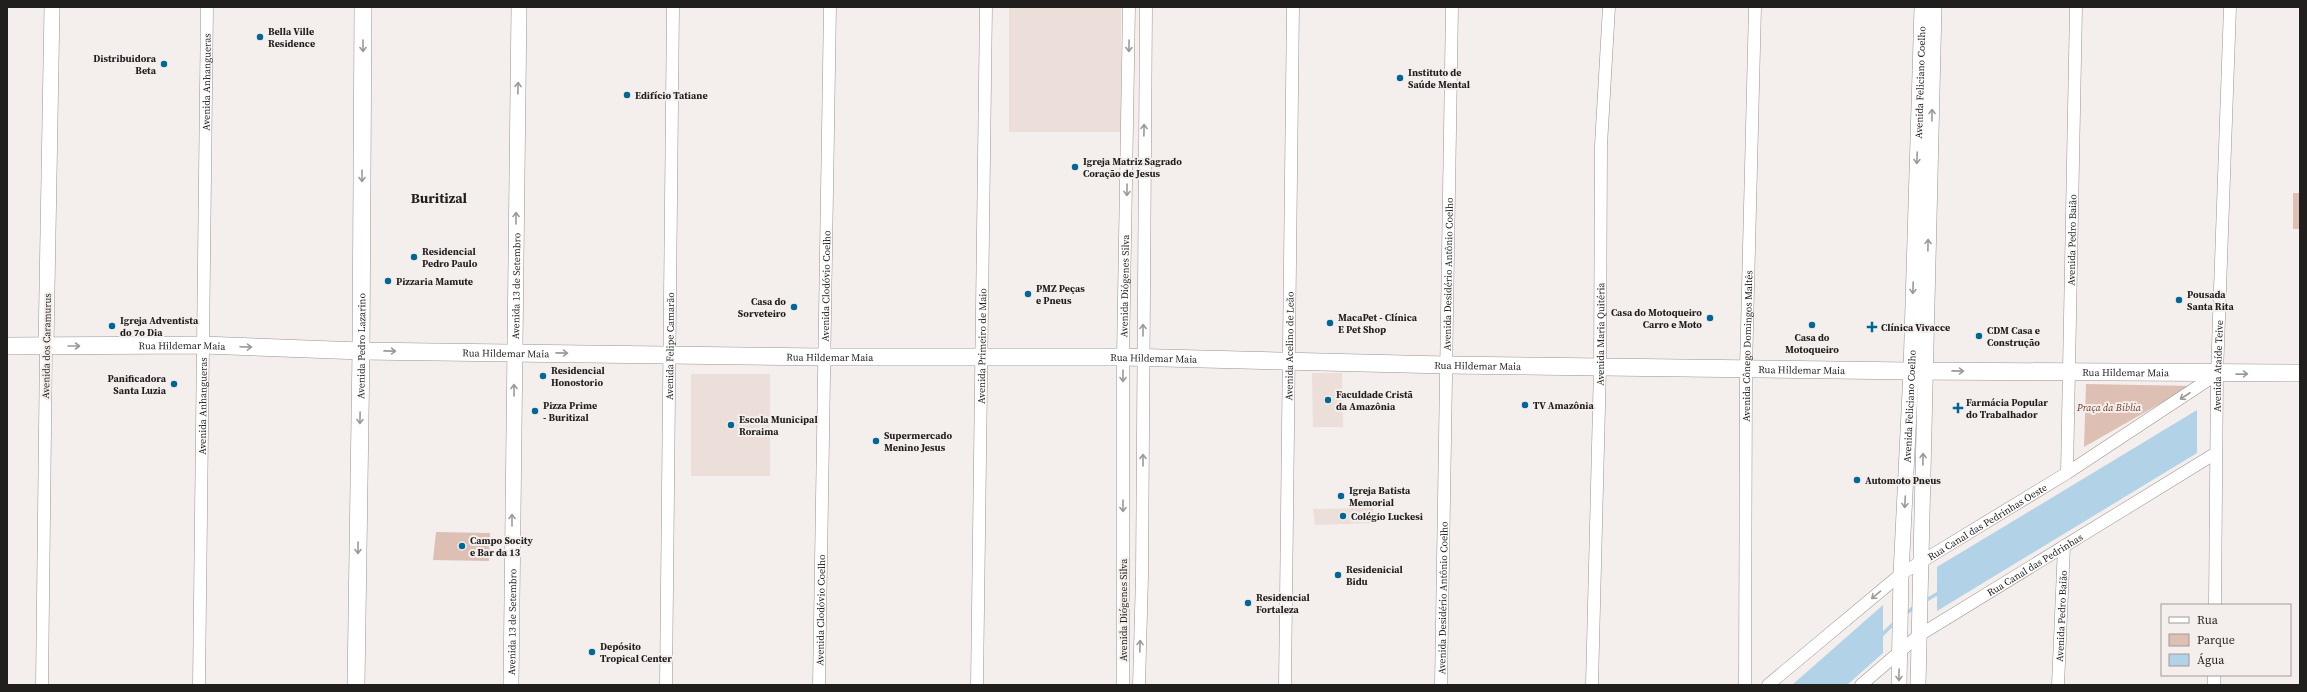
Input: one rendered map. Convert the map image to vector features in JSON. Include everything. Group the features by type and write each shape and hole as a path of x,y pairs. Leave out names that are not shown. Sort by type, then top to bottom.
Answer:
{"main road":[{"name":"Avenida Pedro Lazarino","path":"356,685 361,351 363,7"},
{"name":"Rua Hildemar Maia","path":"7,346 203,345 361,351 824,357 1123,357 1446,365 2069,373 2300,373"}],"street":[{"name":"Avenida dos Caramurus","path":"42,685 52,7"},
{"name":"Avenida Anhangueras","path":"199,685 207,7"},
{"name":"Avenida 13 de Setembro","path":"511,685 519,7"},
{"name":"Avenida Felipe Camarão","path":"666,685 672,7"},
{"name":"Avenida Clodóvio Coelho","path":"819,685 830,7"},
{"name":"Avenida Primeiro de Maio","path":"977,685 986,7"},
{"name":"Avenida Diógenes Silva","path":"1123,685 1123,357 1129,7"},
{"name":"Avenida Diógenes Silva","path":"1139,685 1142,576 1146,7"},
{"name":"Avenida Acelino de Leão","path":"1285,685 1293,7"},
{"name":"Avenida Desidério Antônio Coelho","path":"1442,685 1452,7"},
{"name":"Avenida Maria Quitéria","path":"1592,685 1600,367 1601,145 1609,7"},
{"name":"Avenida Cônego Domingos Maltês","path":"1745,685 1746,369 1755,7"},
{"name":"Avenida Feliciano Coelho","path":"1918,685 1920,561 1918,371 1922,7"},
{"name":"Avenida Feliciano Coelho","path":"1898,685 1901,574 1918,371 1934,7"},
{"name":"Avenida Pedro Baião","path":"2067,473 2076,7"},
{"name":"Avenida Ataíde Teive","path":"2215,604 2217,374 2230,7"},
{"path":"1127,154 1144,155"},
{"name":"Rua Canal das Pedrinhas Oeste","path":"1768,685 1901,574 1920,561 2067,473 2217,374"},
{"name":"Rua Canal das Pedrinhas","path":"1861,685 1899,643 1918,636 2216,453"},
{"name":"Avenida Pedro Baião","path":"2058,685 2064,546"},
{"path":"1123,576 1142,576"}],"shaded area":[{"path":"1009,7 1121,7 1121,132 1009,132"},
{"name":"Faculdade Cristã da Amazônia","path":"1312,373 1342,373 1343,427 1313,427"},
{"name":"Escola Municipal Roraima","path":"691,374 770,374 770,476 691,476"},
{"name":"Colégio Luckesi","path":"1373,508 1374,523 1315,525 1313,509"}],"green space":[{"path":"2293,193 2300,193 2300,229 2293,229"},
{"name":"Praça da Biblia","path":"2086,384 2191,386 2084,447"},
{"name":"Campo Socity e Bar da 13","path":"436,532 490,533 489,561 433,560"}],"water":[{"path":"2197,410 2197,453 1937,611 1937,567"},
{"path":"1883,605 1883,653 1847,685 1792,685"}],"waterway":[{"path":"1925,601 1940,592"},
{"path":"1905,614 1916,606"},
{"path":"1881,636 1895,622"}],"place":[{"name":"Bella Ville Residence","path":"260,37"},
{"name":"Distribuidora Beta","path":"164,64"},
{"name":"Instituto de Saúde Mental","path":"1400,78"},
{"name":"Edifício Tatiane","path":"627,95"},
{"name":"Igreja Matriz Sagrado Coração de Jesus","path":"1075,167"},
{"name":"Residencial Pedro Paulo","path":"414,257"},
{"name":"Pizzaria Mamute","path":"388,281"},
{"name":"PMZ Peças e Pneus","path":"1028,294"},
{"name":"Pousada Santa Rita","path":"2179,300"},
{"name":"Casa do Sorveteiro","path":"794,307"},
{"name":"Casa do Motoqueiro Carro e Moto","path":"1710,318"},
{"name":"MacaPet - Clínica E Pet Shop","path":"1330,323"},
{"name":"Casa do Motoqueiro","path":"1812,325"},
{"name":"Igreja Adventista do 7o Dia","path":"112,326"},
{"name":"Clínica Vivacce","path":"1872,327"},
{"name":"CDM Casa e Construção","path":"1979,336"},
{"name":"Residencial Honostorio","path":"543,376"},
{"name":"Panificadora Santa Luzia","path":"174,384"},
{"name":"Faculdade Cristã da Amazônia","path":"1328,400"},
{"name":"TV Amazônia","path":"1525,405"},
{"name":"Farmácia Popular do Trabalhador","path":"1958,408"},
{"name":"Pizza Prime - Buritizal","path":"535,411"},
{"name":"Escola Municipal Roraima","path":"731,425"},
{"name":"Supermercado Menino Jesus","path":"876,441"},
{"name":"Automoto Pneus","path":"1857,480"},
{"name":"Igreja Batista Memorial","path":"1341,496"},
{"name":"Colégio Luckesi","path":"1343,516"},
{"name":"Campo Socity e Bar da 13","path":"462,546"},
{"name":"Residenicial Bidu","path":"1338,575"},
{"name":"Residencial Fortaleza","path":"1248,603"},
{"name":"Depósito Tropical Center","path":"592,652"}],"district":[{"name":"Buritizal","path":"439,198"}]}
